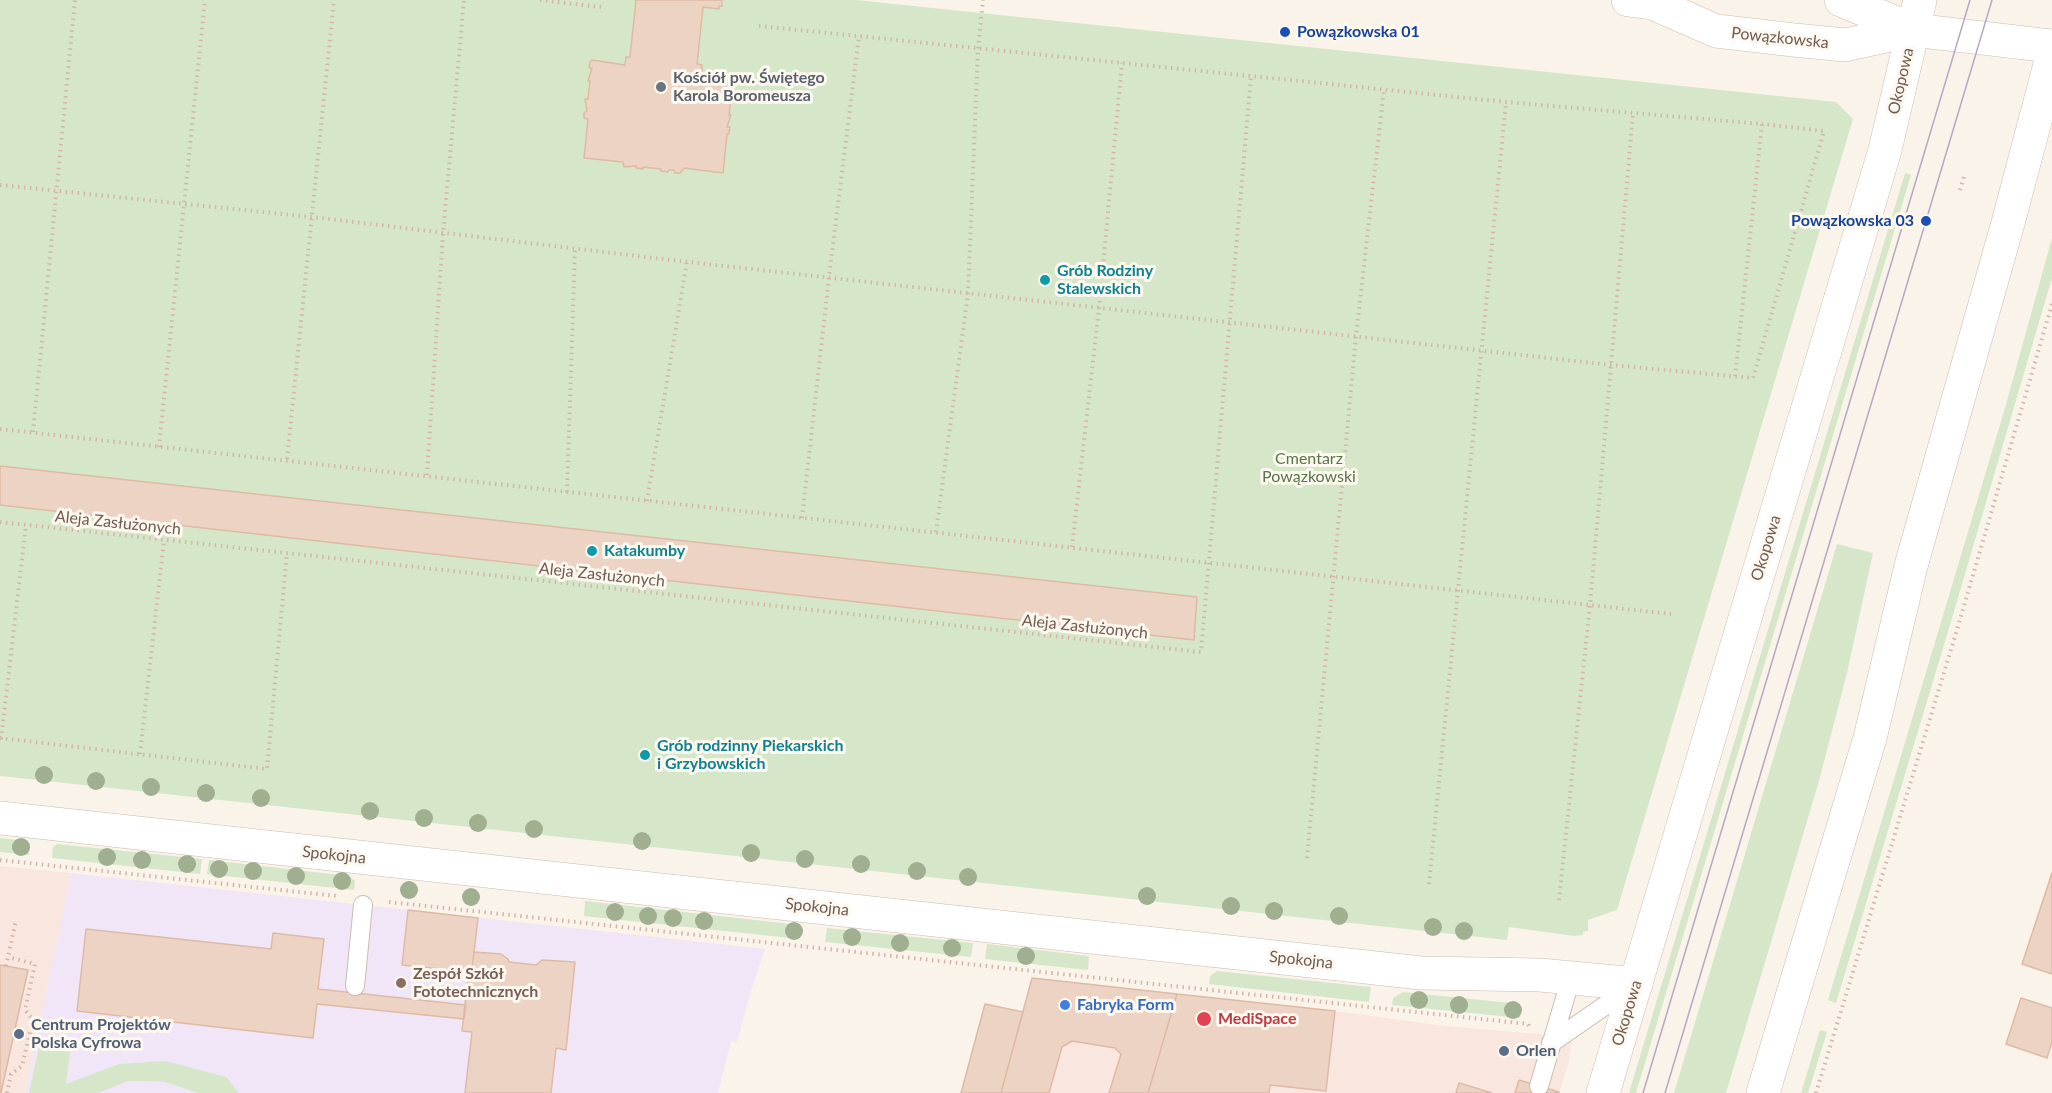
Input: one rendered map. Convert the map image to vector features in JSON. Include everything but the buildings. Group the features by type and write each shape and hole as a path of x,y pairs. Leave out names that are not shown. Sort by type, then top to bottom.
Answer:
{"main road":[{"name":"Powązkowska","path":"1841,0 2052,46"},
{"name":"Powązkowska","path":"1648,1 1716,32 1845,45 1917,15"},
{"name":"Okopowa","path":"1603,1093 1877,179 1917,15"},
{"path":"1763,1093 1870,738 1911,566 2008,223 2052,57"},
{"name":"Spokojna","path":"0,818 1409,972 1540,975 1636,984"}],"lane":[{"path":"355,986 363,905"},
{"path":"1539,1086 1571,978"},
{"path":"1549,1052 1636,984"}],"path":[{"path":"33,432 75,0"},
{"path":"159,447 205,0"},
{"path":"287,459 334,0"},
{"path":"427,475 443,233 464,0"},
{"path":"540,0 601,7"},
{"path":"936,532 968,293 978,49 983,0"},
{"path":"0,185 312,217 575,249 1611,365 1753,378 1824,131 1506,102 759,26"},
{"path":"802,518 829,277 860,36"},
{"path":"1072,547 1099,308 1122,63"},
{"path":"1209,563 1251,76"},
{"path":"1307,858 1356,336 1384,89"},
{"path":"1429,884 1506,102"},
{"path":"1559,900 1590,605 1633,114"},
{"path":"1735,377 1762,124"},
{"path":"1960,190 1965,173"},
{"path":"567,492 575,249"},
{"path":"647,501 687,261"},
{"path":"1816,1093 1957,630 2052,304"},
{"path":"0,429 1671,614"},
{"name":"Aleja Zasłużonych","path":"0,522 1201,652 1209,563"},
{"path":"26,525 1,738 267,769 287,554"},
{"path":"140,754 164,540"},
{"path":"0,860 340,897"},
{"path":"387,902 1528,1024 1534,1031 1528,1055 1549,1052"},
{"path":"6,966 16,920"},
{"path":"7,1093 11,1074 22,1066 33,1020 25,1010 35,964 8,957"}],"shaded area":[{"name":"Centrum Projektów Polska Cyfrowa","path":"0,866 71,873 25,1093 0,1093"},
{"name":"Zespół Szkół Fototechnicznych","path":"71,873 765,949 737,1042 731,1041 718,1093 25,1093"},
{"path":"1032,978 1335,1011 1444,1026 1573,1037 1568,1065 1559,1093 1001,1093"}],"green space":[{"name":"Cmentarz Powązkowski","path":"0,0 856,0 1836,102 1853,119 1617,910 1588,920 1588,931 1583,932 1583,935 1574,936 1509,927 1507,940 0,776"},
{"path":"1905,173 1911,175 1636,1093 1629,1093"},
{"path":"2052,238 2052,278 1836,1003 1828,1000 2005,408"},
{"path":"1837,544 1873,553 1847,673 1819,781 1726,1093 1674,1093"},
{"path":"0,838 27,841 30,844 29,855 0,852"},
{"path":"57,844 202,859 200,874 52,858 53,847"},
{"path":"209,860 349,876 355,881 354,890 207,874"},
{"path":"585,901 800,925 799,939 584,916"},
{"path":"827,928 973,943 971,957 825,942"},
{"path":"987,944 1089,956 1088,970 985,959"},
{"path":"1217,971 1371,987 1369,1002 1209,984 1210,976"},
{"path":"1403,992 1511,1003 1521,1007 1520,1018 1392,1005 1393,998"},
{"path":"1820,1030 1827,1032 1808,1093 1801,1093"},
{"path":"39,1047 70,1052 66,1084 119,1064 166,1061 226,1077 239,1093 198,1093 165,1082 128,1081 98,1093 29,1093"}],"tram line":[{"path":"1643,1093 1970,0"},
{"path":"1665,1093 1992,0"}],"place":[{"name":"Powązkowska 01","path":"1285,32"},
{"name":"Kościół pw. Świętego Karola Boromeusza","path":"661,87"},
{"name":"Powązkowska 03","path":"1926,221"},
{"name":"Grób Rodziny Stalewskich","path":"1045,280"},
{"name":"Katakumby","path":"592,551"},
{"name":"Grób rodzinny Piekarskich i Grzybowskich","path":"645,755"},
{"name":"Zespół Szkół Fototechnicznych","path":"401,983"},
{"name":"Fabryka Form","path":"1065,1005"},
{"name":"MediSpace","path":"1204,1019"},
{"name":"Centrum Projektów Polska Cyfrowa","path":"19,1034"},
{"name":"Orlen","path":"1504,1051"}]}
